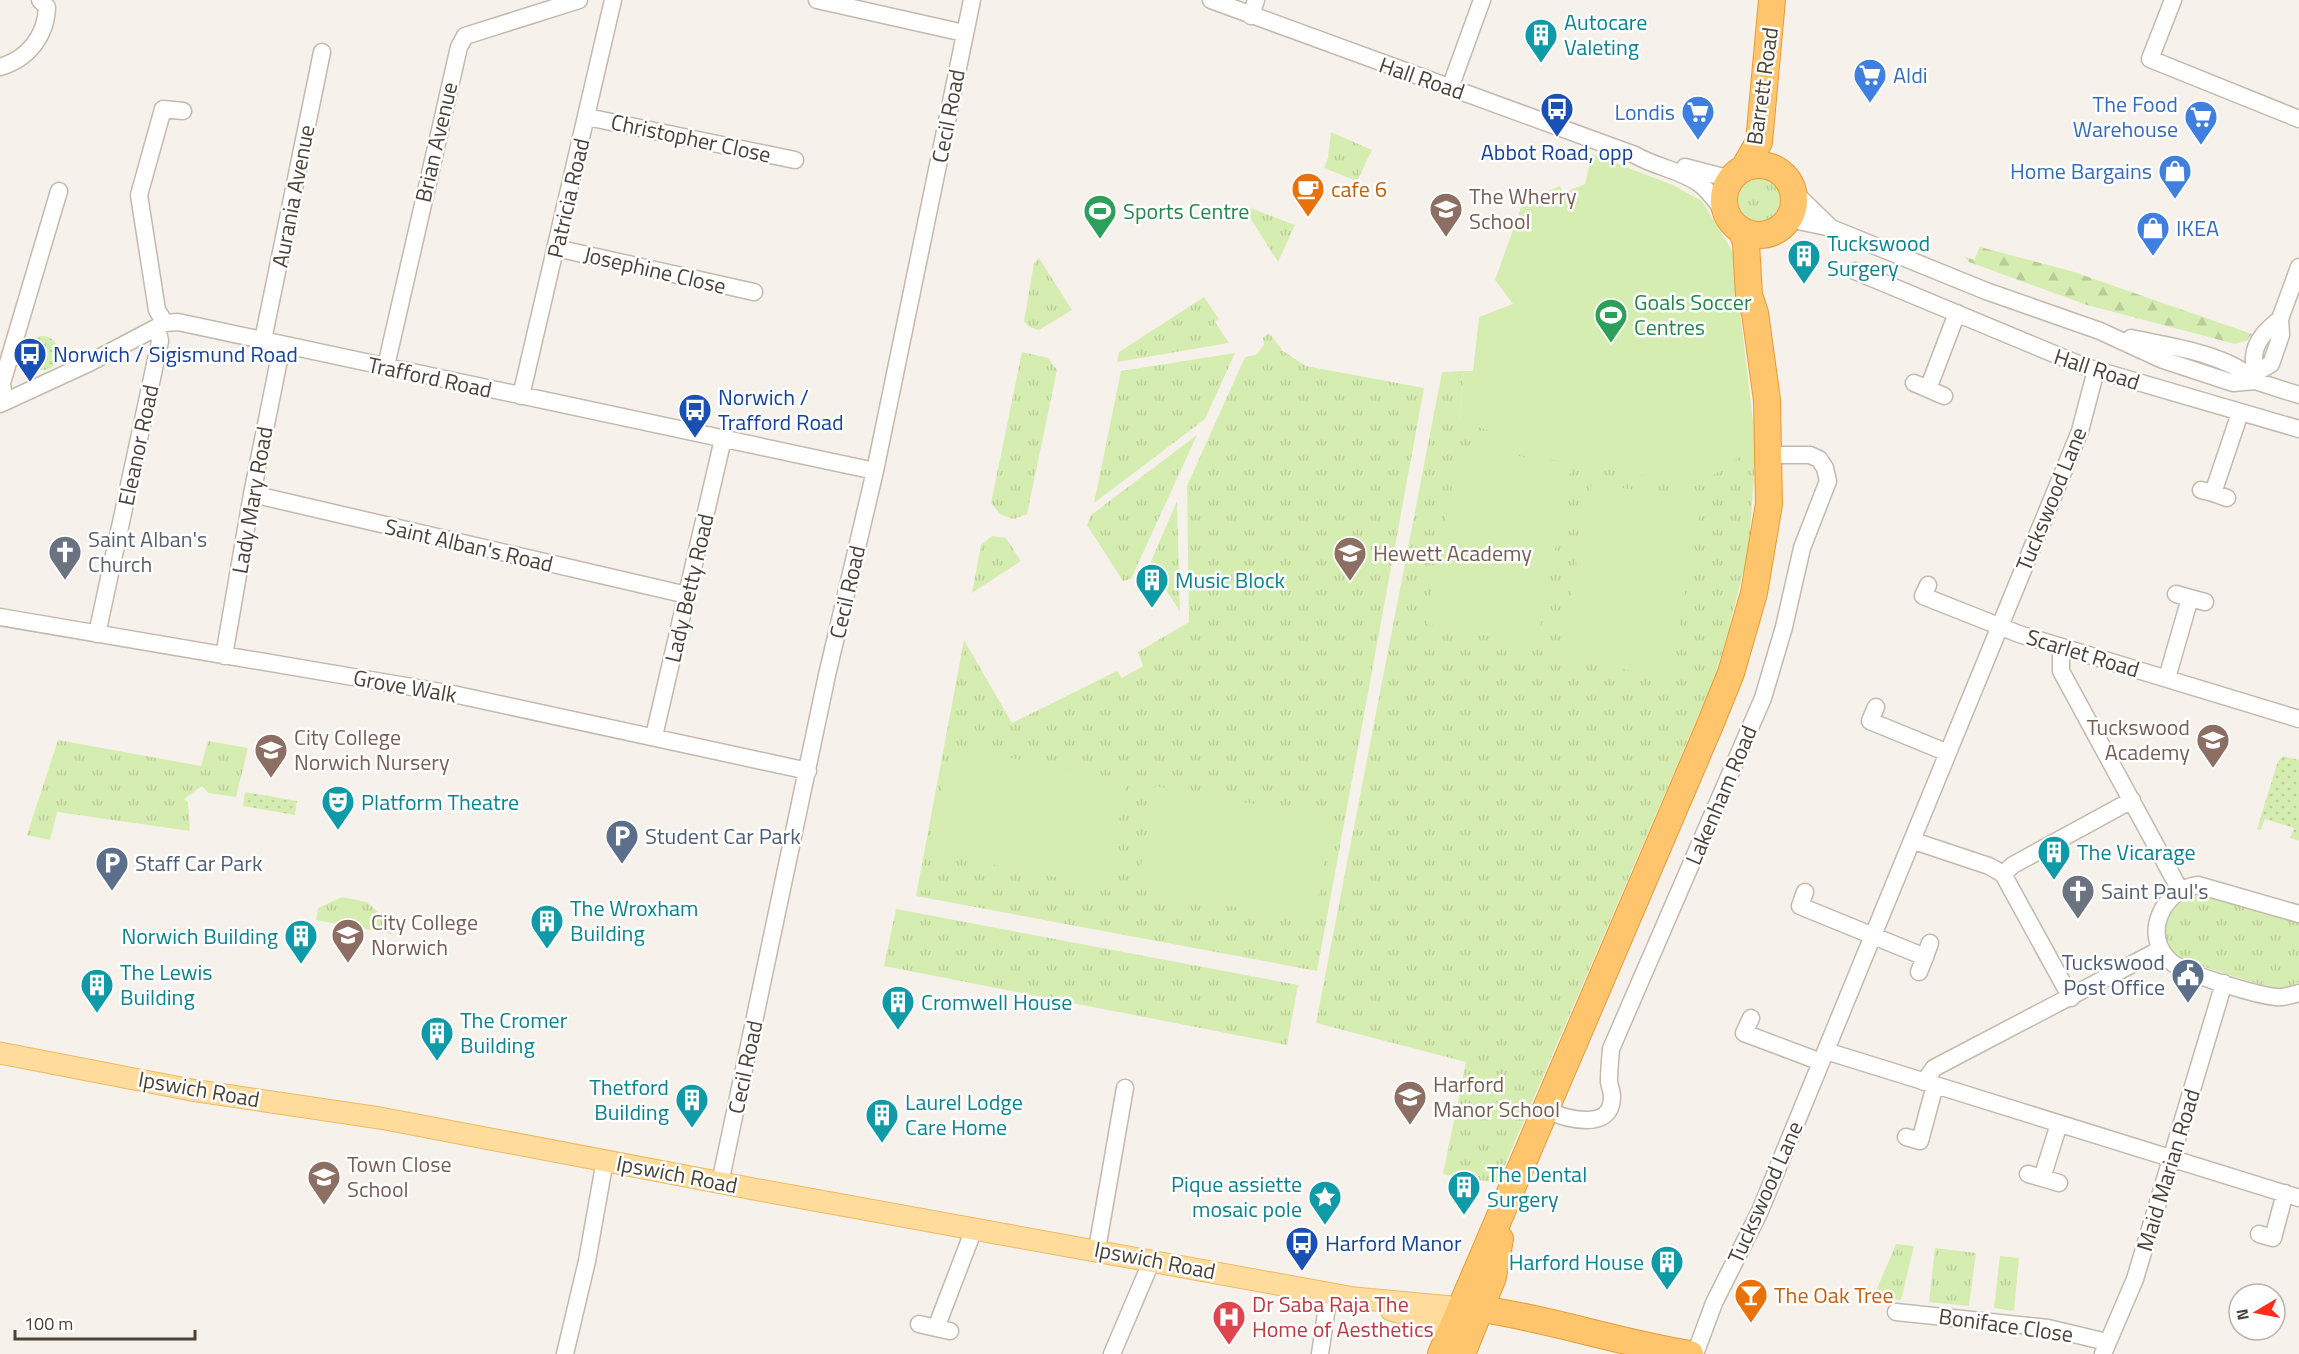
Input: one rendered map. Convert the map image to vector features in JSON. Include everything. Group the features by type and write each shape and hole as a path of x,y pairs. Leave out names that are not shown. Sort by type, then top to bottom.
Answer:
{"highway":[{"name":"Barrett Road","path":"1737,174 1759,142 1772,0"},
{"name":"Barrett Road","path":"1775,169 1770,144 1784,0"},
{"name":"Hall Road","path":"1737,174 1760,165 1775,169 1786,178 1793,191"},
{"path":"1735,224 1724,203 1725,189 1737,174"},
{"path":"1784,224 1794,203 1793,191"},
{"name":"Hall Road","path":"1735,224 1762,235 1784,224"},
{"name":"Lakenham Road","path":"1467,1317 1493,1277 1509,1194 1731,673 1754,593 1769,504 1770,455 1767,400 1755,313 1749,295 1746,243 1735,224"},
{"name":"Lakenham Road","path":"1755,313 1761,262 1784,224"},
{"name":"Ipswich Road","path":"1467,1317 1515,1315 1665,1352 1693,1354"},
{"path":"1441,1354 1467,1317"},
{"path":"1462,1354 1467,1317"}],"main road":[{"name":"Ipswich Road","path":"0,1053 191,1090 380,1118 720,1183 1467,1317"}],"street":[{"path":"0,67 28,52 39,39 46,22 47,7 40,0"},
{"name":"Brian Avenue","path":"386,366 459,46 465,36 579,0"},
{"name":"Patricia Road","path":"521,396 613,0"},
{"path":"817,0 964,33"},
{"name":"Cecil Road","path":"720,1183 875,471 972,0"},
{"name":"Hall Road","path":"1211,0 1253,8 1450,88 1635,154 1653,157 1700,173 1737,174"},
{"path":"1450,88 1482,0"},
{"path":"2173,0 2150,59 2299,119"},
{"name":"Aurania Avenue","path":"263,340 322,52"},
{"name":"Eleanor Road","path":"97,634 160,341 161,325 139,195 159,105 183,111"},
{"name":"Christopher Close","path":"587,117 795,160"},
{"name":"Hall Road","path":"1635,154 1651,164 1694,180 1703,186 1735,224"},
{"path":"59,191 2,383 2,402 89,363 161,325"},
{"name":"Hall Road","path":"1793,191 1831,228"},
{"name":"Hall Road","path":"1784,224 1831,228 1986,291 2100,331 2163,360 2233,383 2256,377 2299,395"},
{"name":"Josephine Close","path":"556,248 754,292"},
{"path":"2256,377 2254,358 2263,333 2280,319 2299,267"},
{"name":"Hall Road","path":"1855,271 1958,313 2033,347 2096,370 2299,429"},
{"path":"1944,396 1921,386 1958,313"},
{"name":"Trafford Road","path":"161,325 187,324 875,471"},
{"name":"Lady Mary Road","path":"224,656 252,494 282,345"},
{"name":"Tuckswood Lane","path":"1693,1354 1714,1303 1761,1211 1914,841 2080,431 2096,370"},
{"path":"2214,493 2240,413"},
{"name":"Lady Betty Road","path":"654,736 723,440"},
{"name":"Lakenham Road","path":"1546,1110 1568,1119 1593,1120 1603,1116 1609,1108 1612,1097 1611,1049 1763,698 1784,627 1802,548 1828,481 1825,468 1819,459 1810,455 1770,455"},
{"name":"Saint Alban's Road","path":"252,494 687,595"},
{"path":"1923,596 2000,627"},
{"name":"Scarlet Road","path":"2167,678 2190,598"},
{"name":"Grove Walk","path":"0,617 453,694 808,771"},
{"name":"Scarlet Road","path":"2000,627 2167,678 2298,714"},
{"path":"2061,647 2061,671 2180,890"},
{"path":"1870,721 1948,753"},
{"path":"2003,874 2013,865 2132,800"},
{"path":"1914,841 1989,866 2003,874 2071,998"},
{"path":"2299,914 2198,885 2180,890 2165,902 2158,915 2157,934 2161,949 2170,962 2185,970 2276,997 2299,993"},
{"path":"1800,905 1924,957"},
{"path":"1920,1141 1934,1068 2161,949"},
{"name":"Maid Marian Road","path":"2105,1348 2135,1279 2224,983"},
{"path":"1744,1032 1823,1057 1930,1084 2292,1196 2272,1238"},
{"path":"1097,1250 1125,1089"},
{"path":"2059,1124 2035,1176 2059,1183"},
{"path":"564,1354 587,1262 605,1160"},
{"path":"919,1324 943,1329 974,1229"},
{"path":"1112,1354 1152,1260"},
{"path":"1320,1354 1329,1293"},
{"name":"Boniface Close","path":"1901,1316 2048,1328 2105,1348"}],"green space":[{"path":"1331,132 1372,150 1357,181 1324,168 1328,158"},
{"name":"Goals Soccer Centres","path":"1592,154 1673,185 1702,201 1733,252 1756,446 1699,485 1506,452 1570,471 1537,645 1426,624 1459,449 1498,450 1494,432 1459,421 1464,371 1473,371 1479,317 1513,304 1495,280 1523,202 1560,186 1563,193 1585,184"},
{"path":"1760,173 1770,175 1779,181 1785,190 1787,200 1785,210 1779,219 1770,225 1760,227 1750,225 1741,219 1735,210 1733,200 1735,190 1741,181 1750,175"},
{"path":"1242,205 1295,225 1278,262"},
{"path":"1980,247 2071,271 2252,334 2246,341 2235,344 2087,305 1969,262 1964,256 1974,260"},
{"path":"1039,258 1072,310 1039,330 1029,327 1024,321 1034,263"},
{"path":"1204,297 1219,319 1215,322 1229,343 1117,362 1119,352"},
{"path":"1269,333 1283,351 1306,366 1424,388 1317,971 916,896 964,640 1012,723 1117,671 1122,678 1143,666 1138,652 1189,622 1187,486 1245,357 1256,355 1264,345 1263,338"},
{"path":"42,336 54,341 59,353 54,365 42,370 30,365 25,353 30,341"},
{"path":"1022,352 1048,358 1057,370 1027,514 1014,519 1001,515 991,503"},
{"path":"1235,353 1205,419 1094,503 1121,371"},
{"path":"1464,371 1459,421 1756,446 1749,548 1713,682 1497,1183 1443,1174 1466,1062 1316,1023 1442,372"},
{"path":"1197,435 1131,579 1123,581 1087,525 1091,515"},
{"path":"1592,482 1702,503 1669,678 1559,657"},
{"path":"1177,501 1180,612 1158,577 1139,589"},
{"path":"992,536 1006,538 1021,561 972,593 981,545"},
{"path":"58,740 201,766 208,741 248,748 236,797 208,793 202,786 184,799 188,802 190,831 57,812 50,840 27,835"},
{"path":"951,746 1127,781 1106,887 930,852"},
{"path":"2283,756 2299,760 2299,841 2290,838 2294,828 2265,819 2261,830 2257,829 2278,761"},
{"path":"1155,786 1332,818 1314,921 1137,889"},
{"path":"245,792 297,801 295,815 243,806"},
{"path":"2198,893 2299,923 2299,982 2286,988 2275,989 2182,960 2177,956 2168,944 2163,923 2179,899"},
{"path":"342,897 367,902 394,927 392,934 316,920 318,908"},
{"path":"896,909 1298,985 1287,1045 884,966"},
{"path":"1896,1244 1914,1246 1901,1300 1873,1298"},
{"path":"1935,1248 1976,1253 1969,1306 1929,1302"},
{"path":"2000,1256 2019,1258 2014,1311 1994,1308"}],"place":[{"name":"Autocare Valeting","path":"1541,64"},
{"name":"Aldi","path":"1870,104"},
{"name":"Abbot Road, opp","path":"1557,138"},
{"name":"Londis","path":"1698,141"},
{"name":"The Food Warehouse","path":"2201,146"},
{"name":"Home Bargains","path":"2175,200"},
{"name":"cafe 6","path":"1308,218"},
{"name":"The Wherry School","path":"1446,238"},
{"name":"Sports Centre","path":"1100,240"},
{"name":"IKEA","path":"2153,257"},
{"name":"Tuckswood Surgery","path":"1804,285"},
{"name":"Goals Soccer Centres","path":"1611,344"},
{"name":"Norwich / Sigismund Road","path":"30,383"},
{"name":"Norwich / Trafford Road","path":"695,439"},
{"name":"Saint Alban's Church","path":"65,581"},
{"name":"Hewett Academy","path":"1350,582"},
{"name":"Music Block","path":"1152,609"},
{"name":"Tuckswood Academy","path":"2213,769"},
{"name":"City College Norwich Nursery","path":"271,779"},
{"name":"Platform Theatre","path":"338,831"},
{"name":"Student Car Park","path":"622,865"},
{"name":"The Vicarage","path":"2054,881"},
{"name":"Staff Car Park","path":"112,892"},
{"name":"Saint Paul's","path":"2078,920"},
{"name":"The Wroxham Building","path":"547,950"},
{"name":"City College Norwich","path":"348,964"},
{"name":"Norwich Building","path":"301,965"},
{"name":"Tuckswood Post Office","path":"2188,1004"},
{"name":"The Lewis Building","path":"97,1014"},
{"name":"Cromwell House","path":"898,1031"},
{"name":"The Cromer Building","path":"437,1062"},
{"name":"Harford Manor School","path":"1410,1126"},
{"name":"Thetford Building","path":"692,1129"},
{"name":"Laurel Lodge Care Home","path":"882,1144"},
{"name":"Town Close School","path":"324,1206"},
{"name":"The Dental Surgery","path":"1464,1216"},
{"name":"Pique assiette mosaic pole","path":"1325,1226"},
{"name":"Harford Manor","path":"1302,1272"},
{"name":"Harford House","path":"1667,1291"},
{"name":"The Oak Tree","path":"1751,1324"},
{"name":"Dr Saba Raja The Home of Aesthetics","path":"1229,1346"}]}
